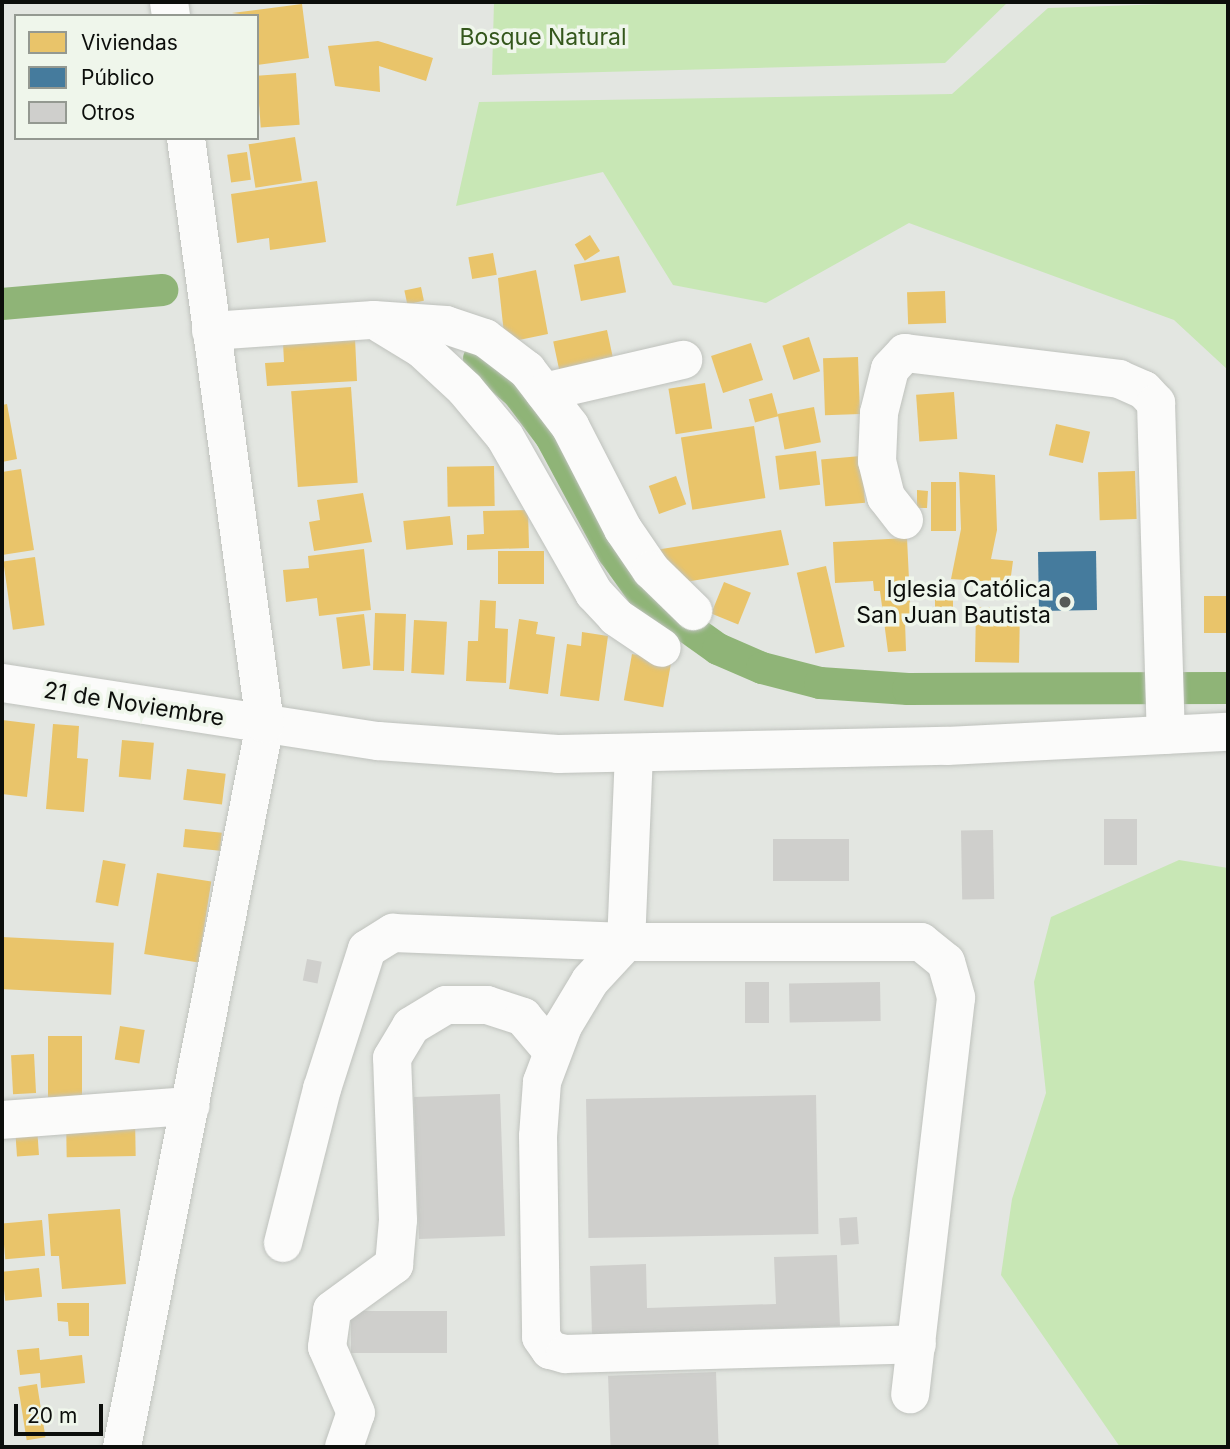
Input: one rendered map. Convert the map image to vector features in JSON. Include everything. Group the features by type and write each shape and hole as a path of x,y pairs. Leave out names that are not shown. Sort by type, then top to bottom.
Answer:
{"street":[{"path":"122,1447 265,724 186,140"},
{"path":"211,331 373,320 446,325 485,338 527,370 570,426 624,529 651,570 693,611"},
{"path":"373,320 422,349 465,389 511,447 594,593 616,617 662,648"},
{"path":"904,520 886,496 877,461 879,413 890,369 905,353 1119,379 1144,390 1156,403 1167,672 1166,726"},
{"path":"544,392 683,360"},
{"name":"21 de Noviembre","path":"2,683 265,724 467,751 634,753 947,746 1166,726 1228,732"},
{"path":"634,753 626,942 590,981 551,1050 542,1082 538,1136 541,1337 550,1350 565,1354 917,1344"},
{"path":"283,1243 322,1089 367,949 393,933 626,942 920,942 946,962 956,998 910,1394"},
{"path":"344,1447 356,1413 327,1348 332,1310 394,1265 398,1220 392,1058 411,1026 446,1005 487,1005 523,1017 551,1050"},
{"path":"2,1120 190,1106"}],"green space":[{"name":"Bosque Natural","path":"494,2 1008,2 945,63 492,75"},
{"path":"1228,2 1228,370 1174,320 909,223 766,303 673,285 603,172 456,206 479,102 952,94 1048,8"},
{"path":"1179,860 1228,868 1228,1447 1120,1447 1001,1275 1012,1199 1046,1093 1034,982 1051,917"}],"building: Viviendas":[{"path":"302,4 309,58 259,65 259,14 232,13"},
{"path":"378,41 433,58 426,81 379,66 380,92 335,86 328,46"},
{"path":"296,73 300,125 261,128 259,76"},
{"path":"295,137 302,180 255,188 249,144"},
{"path":"247,152 251,180 231,183 227,155"},
{"path":"317,181 326,242 270,250 269,238 237,243 231,194"},
{"path":"590,235 600,251 585,261 575,245"},
{"path":"493,253 497,275 472,279 468,257"},
{"path":"619,256 626,292 581,301 574,265"},
{"path":"536,270 548,334 505,343 498,278"},
{"path":"421,287 424,301 407,304 404,291"},
{"path":"945,291 946,323 908,324 907,292"},
{"path":"607,330 614,364 560,376 553,341"},
{"path":"809,337 820,371 793,380 782,346"},
{"path":"355,338 357,381 267,386 265,363 284,362 283,343"},
{"path":"751,343 763,380 723,393 711,356"},
{"path":"858,357 860,414 825,415 823,358"},
{"path":"705,383 712,428 676,434 668,389"},
{"path":"351,387 358,483 298,487 291,391"},
{"path":"954,392 957,439 919,442 916,395"},
{"path":"772,393 778,416 755,422 749,399"},
{"path":"7,404 17,459 2,462 2,405"},
{"path":"814,407 821,442 785,449 778,414"},
{"path":"1056,424 1090,432 1083,463 1049,455"},
{"path":"754,426 765,498 692,510 681,438"},
{"path":"816,451 820,485 779,490 775,456"},
{"path":"861,456 865,503 825,506 821,459"},
{"path":"494,466 495,506 448,507 447,467"},
{"path":"21,469 34,550 2,555 2,472"},
{"path":"1135,471 1137,519 1100,520 1098,472"},
{"path":"959,472 995,475 997,530 991,559 1013,561 1010,583 951,579 961,529"},
{"path":"676,476 686,504 659,514 649,486"},
{"path":"931,482 956,482 956,531 931,531"},
{"path":"917,490 928,491 927,508 917,508"},
{"path":"363,493 372,542 314,551 309,522 320,520 317,500"},
{"path":"528,510 529,548 467,550 467,535 484,534 483,511"},
{"path":"450,516 453,545 406,550 403,521"},
{"path":"781,530 789,565 673,584 649,551"},
{"path":"907,538 911,621 905,621 906,651 888,652 880,591 874,591 873,581 835,583 833,542"},
{"path":"364,549 371,610 319,616 317,598 286,602 283,570 309,568 308,556"},
{"path":"498,551 544,551 544,584 498,584"},
{"path":"35,557 45,625 13,630 3,561"},
{"path":"826,566 845,647 815,654 797,573"},
{"path":"724,582 751,593 738,624 711,614"},
{"path":"935,592 953,592 953,607 935,607"},
{"path":"1204,596 1228,596 1228,633 1204,633"},
{"path":"480,600 496,601 495,628 508,629 506,683 466,681 468,641 478,641"},
{"path":"976,607 1020,608 1019,663 975,662"},
{"path":"375,613 406,614 404,671 373,670"},
{"path":"364,614 370,666 343,669 336,617"},
{"path":"519,619 538,622 536,634 555,637 548,694 509,689"},
{"path":"414,620 447,622 444,675 411,673"},
{"path":"582,632 608,636 599,701 560,696 567,644 581,646"},
{"path":"632,654 671,661 663,707 624,700"},
{"path":"2,720 35,724 27,797 2,794"},
{"path":"53,724 79,726 77,758 88,759 84,812 46,809"},
{"path":"122,740 154,743 151,780 119,777"},
{"path":"187,769 226,774 222,805 183,800"},
{"path":"185,829 222,833 220,851 183,847"},
{"path":"103,860 126,864 118,906 96,902"},
{"path":"157,873 211,882 198,963 144,954"},
{"path":"2,937 114,943 111,995 2,989"},
{"path":"120,1026 145,1030 139,1063 115,1060"},
{"path":"48,1036 82,1036 82,1097 48,1097"},
{"path":"34,1054 36,1093 13,1094 11,1055"},
{"path":"135,1117 136,1156 67,1157 66,1118"},
{"path":"37,1127 39,1155 17,1156 15,1129"},
{"path":"120,1209 126,1284 62,1289 59,1256 51,1256 48,1214"},
{"path":"42,1220 45,1256 5,1259 2,1223"},
{"path":"39,1268 42,1297 5,1301 2,1272"},
{"path":"57,1303 89,1303 89,1336 69,1336 68,1322 58,1321"},
{"path":"39,1348 40,1360 82,1355 85,1383 41,1388 40,1373 20,1375 17,1350"},
{"path":"37,1384 45,1437 27,1440 18,1387"}],"building: Público":[{"path":"1096,551 1097,610 1039,611 1038,552"}],"building: Otros":[{"path":"1104,819 1137,819 1137,865 1104,865"},
{"path":"993,830 994,899 962,900 961,831"},
{"path":"773,839 849,839 849,881 773,881"},
{"path":"307,959 322,962 318,983 303,981"},
{"path":"745,982 769,982 769,1023 745,1023"},
{"path":"880,982 881,1021 790,1023 789,984"},
{"path":"500,1094 505,1236 419,1239 414,1097"},
{"path":"816,1095 818,1234 588,1238 586,1099"},
{"path":"857,1217 859,1244 841,1245 839,1218"},
{"path":"837,1255 840,1326 592,1335 590,1266 646,1264 647,1308 776,1304 774,1257"},
{"path":"351,1311 447,1311 447,1353 351,1353"},
{"path":"716,1372 719,1447 611,1447 608,1376"}],"waterway":[{"path":"2,304 162,290"},
{"path":"479,359 518,393 551,437 613,552 645,597 718,649 762,668 820,683 908,689 1228,688"}],"place":[{"name":"Iglesia Católica San Juan Bautista","path":"1065,602"}]}
